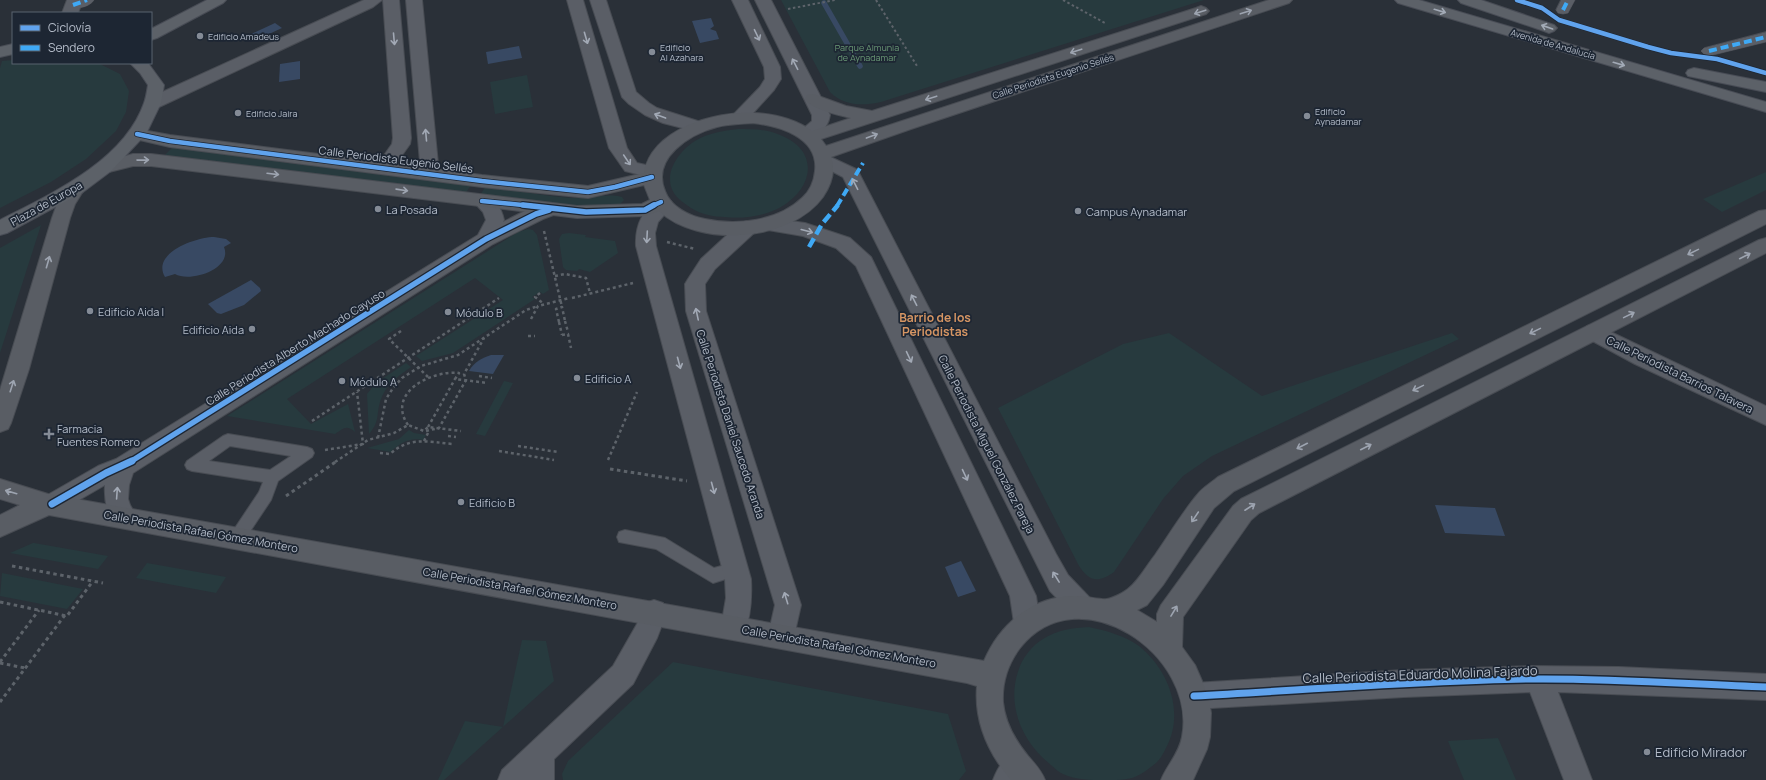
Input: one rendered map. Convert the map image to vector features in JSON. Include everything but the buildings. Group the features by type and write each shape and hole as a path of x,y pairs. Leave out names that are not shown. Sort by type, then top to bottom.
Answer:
{"main road":[{"path":"152,34 218,0"},
{"name":"Calle Periodista Eugenio Sellés","path":"823,157 905,125 1284,0"},
{"name":"Avenida de Andalucía","path":"1403,0 1766,107"},
{"name":"Avenida de Andalucía","path":"1466,0 1554,30 1766,94"},
{"name":"Calle Periodista Eugenio Sellés","path":"808,136 1227,3"},
{"name":"Plaza de Europa","path":"0,228 76,188 105,167 137,134 153,103 156,85 146,70 139,64"},
{"name":"Avenida de Andalucía","path":"1691,72 1766,87"},
{"name":"Avenida de Andalucía","path":"1703,88 1766,115"},
{"path":"813,99 827,107 850,113 873,116"},
{"path":"739,118 767,119 789,125 808,136 817,144 823,157 825,174 819,189 807,203 790,215 769,224 747,228 725,229 699,225 679,217 663,204 655,190 653,175 658,159 669,144 698,126 712,122 739,118"},
{"name":"Calle Periodista Eugenio Sellés","path":"137,134 170,141 430,174 588,192 615,188 653,175"},
{"path":"105,167 133,160 151,160 482,201 546,217 586,212 642,210 663,204"},
{"path":"0,424 18,369 61,218 66,204 76,188"},
{"path":"1110,611 1138,597 1154,577 1206,501 1226,484 1766,216"},
{"path":"1169,649 1170,614 1242,513 1250,506 1766,245"},
{"path":"1570,313 1594,332"},
{"name":"Calle Periodista Rafael Gómez Montero","path":"0,489 50,504 654,612 991,676"},
{"path":"0,526 50,504"},
{"path":"1018,775 999,739 992,718 990,699 991,676 1000,652 1014,633 1027,623 1048,612 1063,608 1082,607 1110,611 1128,618 1142,626 1169,649 1187,676 1194,696 1197,713 1197,732 1192,754 1184,771 1175,780"}],"street":[{"path":"414,0 430,174"},
{"path":"575,0 618,148 631,167 653,175"},
{"path":"598,0 624,84 632,98 645,110 666,118 698,126"},
{"path":"739,118 766,90 773,79 772,67 768,57 740,0"},
{"path":"763,0 821,115 820,123 808,136"},
{"path":"153,103 371,2 391,2 402,138 401,144 384,168"},
{"path":"1709,51 1766,37"},
{"name":"Calle Periodista Miguel González Pareja","path":"823,157 850,173 1047,562 1059,583 1082,607"},
{"path":"482,201 492,209 495,220 486,240"},
{"path":"663,204 650,218 646,246 736,569 739,591 734,627"},
{"name":"Calle Periodista Alberto Machado Cayuso","path":"50,504 106,473 124,466 486,240 536,214 546,217"},
{"path":"769,224 805,230 843,243 864,262 1023,596 1027,623"},
{"name":"Calle Periodista Daniel Saucedo Aranda","path":"747,228 708,264 695,284 696,312 788,605 781,636"},
{"name":"Calle Periodista Barrios Talavera","path":"1594,332 1644,358 1766,416"},
{"path":"124,466 118,482 116,499 119,512 124,517"},
{"path":"512,780 540,767 623,675 648,629 654,612"},
{"path":"1539,679 1578,780"},
{"name":"Calle Periodista Eduardo Molina Fajardo","path":"1194,696 1494,680 1539,679 1766,687"}],"lane":[{"path":"272,477 192,464 228,440 307,453"},
{"path":"237,538 266,495 272,477 307,453"},
{"path":"625,537 659,543 713,576 736,569"}],"path":[{"path":"786,9 835,0"},
{"path":"876,0 917,66"},
{"path":"1064,0 1108,25"},
{"path":"546,217 555,276 572,348"},
{"path":"662,240 700,250"},
{"path":"555,276 565,274 586,278 590,293"},
{"path":"378,438 382,424 383,407 389,394 399,380 418,367 436,360 453,357 529,308 633,283"},
{"path":"540,294 535,297 544,304"},
{"path":"312,421 499,298"},
{"path":"531,318 538,306"},
{"path":"562,307 556,309 562,335 568,334"},
{"path":"401,332 389,339 410,357 428,377"},
{"path":"528,336 535,336"},
{"path":"465,373 439,373 428,377 414,387 403,402 402,415 408,425 416,429 427,431 439,428 466,380 465,373 485,337"},
{"path":"424,441 428,426 459,373"},
{"path":"479,376 492,378"},
{"path":"455,379 488,383"},
{"path":"357,392 363,444"},
{"path":"608,460 637,392"},
{"path":"281,500 368,440 394,433 408,425"},
{"path":"428,426 461,431"},
{"path":"448,436 456,437"},
{"path":"380,453 390,454 404,444 413,441 453,444"},
{"path":"307,453 363,444"},
{"path":"518,446 558,452"},
{"path":"499,451 554,460"},
{"path":"610,469 687,481"},
{"path":"12,566 103,583"},
{"path":"0,602 68,616 93,581"},
{"path":"25,668 0,662 39,610"},
{"path":"0,702 65,615"}],"green space":[{"name":"Parque Almunia de Aynadamar","path":"781,0 1204,0 881,102 854,104 835,97 830,92"},
{"path":"12,60 12,64 100,64 120,74 129,91 126,112 116,131 86,159 51,182 0,208 0,68 2,61"},
{"path":"527,75 533,107 495,114 490,82"},
{"path":"738,129 759,130 775,133 793,142 801,150 806,159 808,169 806,179 801,189 792,199 781,207 768,213 754,216 732,218 716,216 691,208 680,200 673,192 670,184 672,167 676,160 688,146 700,138"},
{"path":"173,147 471,185 465,194 164,156"},
{"path":"1766,172 1766,190 1722,212 1703,199"},
{"path":"486,186 561,197 578,198 616,196 622,197 624,200 620,204 612,207 586,208 480,195"},
{"path":"41,225 0,353 0,248"},
{"path":"528,229 533,230 537,235 549,290 543,294 540,292 532,297 535,299 453,353 422,361 416,356 503,300 475,278 287,399 311,424 348,404 355,432 347,428 342,429 335,434 227,416 518,232"},
{"path":"569,233 615,241 618,253 590,272 579,269 577,271 566,270 563,267 559,239 562,234"},
{"path":"1169,333 1262,396 1452,333 1459,339 1212,456 1183,476 1163,499 1114,572 1103,578 1091,578 1079,566 998,408 1123,344"},
{"path":"406,363 411,367 388,386 380,402 375,425 369,434 367,394 376,383"},
{"path":"504,381 513,383 485,436 476,434"},
{"path":"409,430 414,433 426,435 423,440 410,440 398,446 391,452 367,448 399,439"},
{"path":"33,543 108,556 98,569 10,553"},
{"path":"147,563 226,577 216,593 136,578"},
{"path":"2,573 83,589 67,609 0,596"},
{"path":"1089,627 1121,636 1139,646 1159,667 1171,693 1174,707 1172,735 1162,756 1156,763 1143,773 1132,778 1121,780 1088,780 1078,779 1061,773 1031,745 1024,733 1015,707 1014,694 1020,666 1032,648 1039,641 1054,633"},
{"path":"522,640 546,641 554,681 503,727"},
{"path":"673,662 948,714 966,771 959,780 563,780 562,774 568,761"},
{"path":"465,721 503,727 444,780 438,780"},
{"path":"1498,738 1516,780 1464,780 1448,741"}],"water":[{"path":"711,18 714,26 710,29 716,31 719,39 700,43 692,21"},
{"path":"275,23 282,28 256,40 249,35"},
{"path":"519,46 522,58 488,64 486,52"},
{"path":"300,61 300,79 279,82 280,64"},
{"path":"214,237 226,239 231,243 224,247 225,255 222,262 216,268 190,277 175,274 165,277 162,268 164,261 170,254 187,243"},
{"path":"251,280 260,288 261,291 244,305 221,314 217,313 208,304"},
{"path":"491,355 504,355 493,374 469,371 478,361"},
{"path":"1435,505 1495,508 1505,536 1445,533"},
{"path":"961,561 976,591 958,597 945,567"}],"waterway":[{"path":"824,3 860,66"}],"marked path":[{"path":"73,5 87,0"},
{"path":"1563,10 1568,0"},
{"path":"1709,51 1766,37"},
{"path":"809,247 822,224 840,203 863,163"}],"cycle path":[{"path":"1517,0 1542,8 1559,20 1648,47 1671,53 1717,59 1766,73"},
{"path":"137,134 170,141 482,181 588,192 615,187 652,177"},
{"path":"482,201 586,212 645,210 661,202"},
{"path":"52,504 106,473 124,466 486,239 536,214 549,210"},
{"path":"1194,696 1404,684 1530,679 1619,680 1766,687"}],"place":[{"name":"Edificio Amadeus","path":"200,36"},
{"name":"Edificio Al Azahara","path":"652,52"},
{"name":"Edificio Jaira","path":"238,113"},
{"name":"Edificio Aynadamar","path":"1307,116"},
{"name":"La Posada","path":"378,209"},
{"name":"Campus Aynadamar","path":"1078,211"},
{"name":"Edificio Aida I","path":"90,311"},
{"name":"Módulo B","path":"448,312"},
{"name":"Edificio Aida","path":"252,329"},
{"name":"Edificio A","path":"577,378"},
{"name":"Módulo A","path":"342,381"},
{"name":"Farmacia Fuentes Romero","path":"49,434"},
{"name":"Edificio B","path":"461,502"},
{"name":"Edificio Mirador","path":"1647,752"}],"district":[{"name":"Barrio de los Periodistas","path":"935,324"}]}
